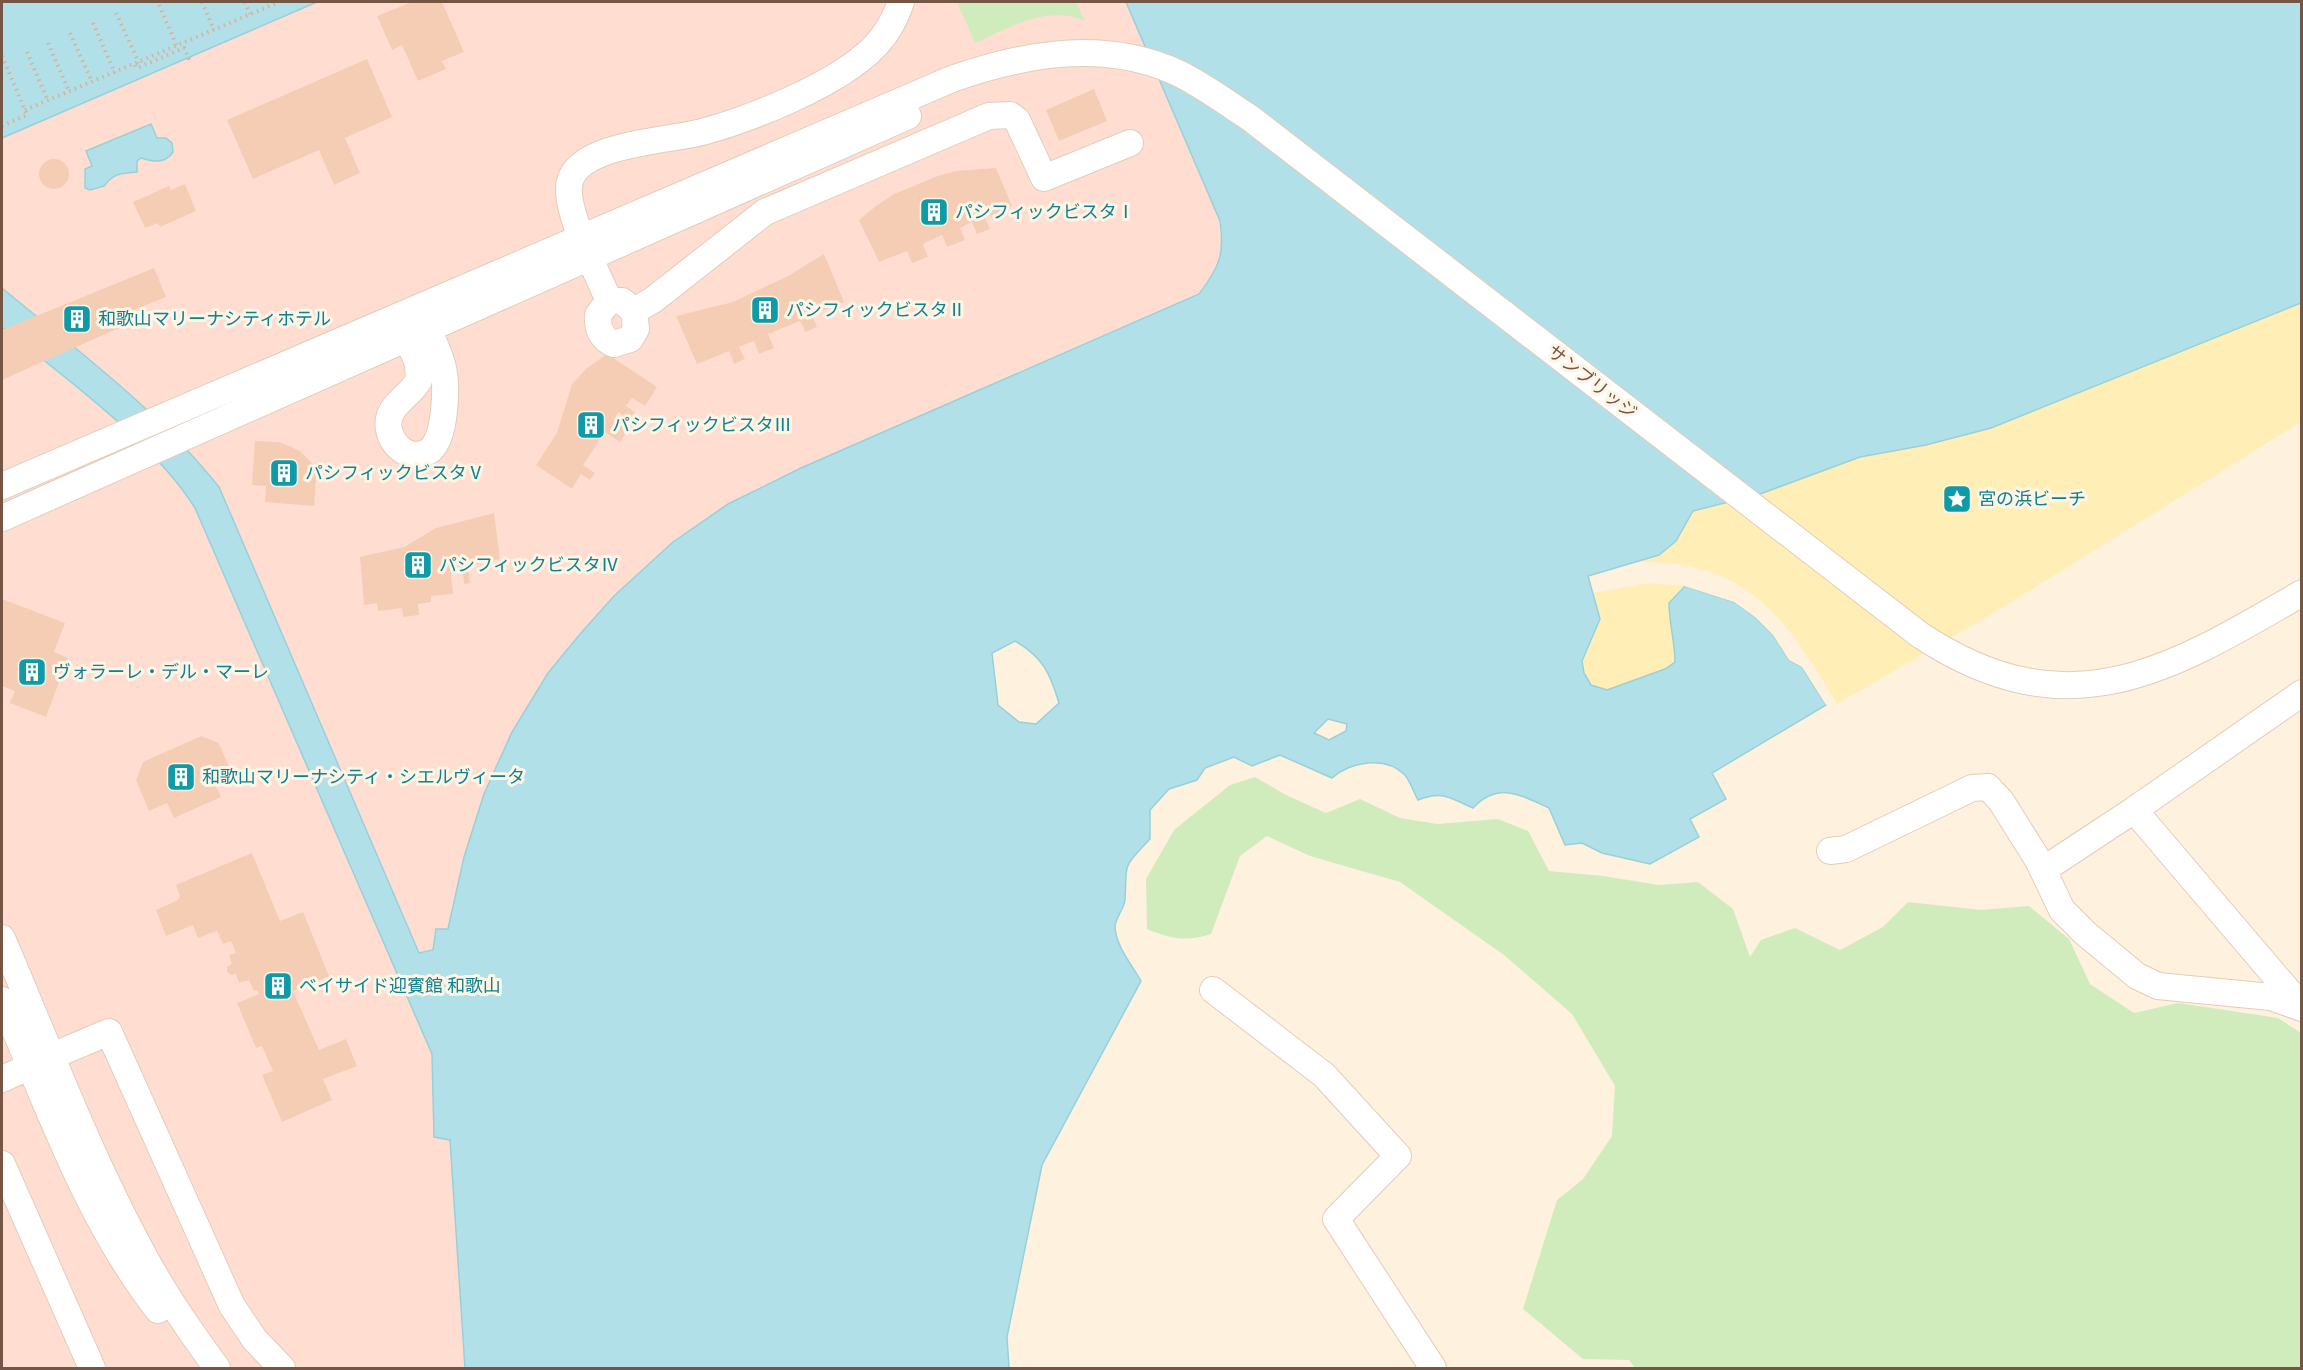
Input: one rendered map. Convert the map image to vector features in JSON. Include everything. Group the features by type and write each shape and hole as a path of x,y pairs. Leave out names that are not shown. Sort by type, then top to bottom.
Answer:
{"street":[{"path":"609,301 568,201 569,183 579,166 616,149 699,133 728,124 828,80 855,64 875,46 892,23 901,2"},
{"name":"サンブリッジ","path":"587,246 1017,67 1079,52 1143,61 1178,74 1250,118 1920,635 1968,664 2024,682 2055,687 2112,682 2150,671 2204,649 2301,593"},
{"path":"634,311 653,300 765,212 989,116 1010,115 1017,120 1044,178 1130,143"},
{"path":"2,518 412,323 587,246"},
{"path":"609,301 622,301 634,311 637,324 633,335 620,343 610,342 601,333 598,320 600,310 609,301"},
{"path":"2,486 412,323"},
{"path":"2043,870 2134,810 2301,693"},
{"path":"1830,851 1846,849 1905,818 1981,785 1994,792 2043,870 2050,891 2062,910 2085,933 2137,976 2158,986 2271,997 2301,1008"},
{"path":"2134,810 2301,1008"},
{"path":"2,938 41,1061 90,1199 112,1242 151,1301 206,1368"},
{"path":"1213,990 1324,1075 1398,1156 1336,1219 1433,1368"},
{"path":"2,1000 41,1061 139,1246 182,1319 217,1368"},
{"path":"2,1079 109,1032 232,1306 255,1340 282,1368"},
{"path":"2,1164 92,1368"}],"path":[{"path":"202,2 214,30"},
{"path":"245,2 250,14"},
{"path":"25,110 279,2"},
{"path":"159,5 177,46"},
{"path":"116,13 137,64 136,68 184,48 190,61"},
{"path":"93,23 115,73"},
{"path":"70,33 92,82"},
{"path":"48,43 69,92"},
{"path":"27,52 48,100"},
{"path":"2,56 27,115 2,126"}],"shaded area":[{"path":"317,2 1127,2 1220,221 1222,258 1199,293 801,468 728,504 673,542 614,596 548,673 512,732 484,794 464,857 448,930 433,950 419,953 219,487 161,464 179,482 195,508 432,1054 434,1137 450,1139 465,1368 2,1368 2,327 105,411 135,398 2,288 2,138"}],"green space":[{"path":"957,2 1076,2 1085,21 1071,16 1043,17 1015,25 975,43"},
{"path":"1255,777 1286,795 1326,813 1360,799 1400,818 1437,824 1498,819 1528,831 1549,871 1603,876 1659,885 1698,882 1733,909 1750,957 1761,940 1795,928 1840,950 1883,927 1908,902 1981,910 2029,906 2069,939 2090,984 2134,1013 2178,1003 2278,1018 2301,1033 2301,1368 1635,1368 1629,1360 1583,1359 1523,1309 1557,1200 1583,1179 1612,1136 1615,1086 1572,1014 1504,955 1400,882 1310,856 1267,836 1240,856 1211,934 1194,938 1179,938 1147,929 1146,879 1174,830 1230,785"}],"sand":[{"name":"宮の浜ビーチ","path":"2301,303 2301,422 1990,615 1837,704 1801,647 1782,622 1761,601 1737,584 1709,572 1677,564 1640,562 1666,548 1677,536 1693,511 1760,494 1860,457 1926,445 1991,428"},
{"path":"1648,583 1685,586 1669,603 1675,662 1666,669 1607,690 1591,685 1584,673 1582,661 1600,619 1594,593"}],"water":[{"path":"2,2 317,2 2,138"},
{"path":"1126,2 2301,2 2301,303 1991,428 1926,445 1860,457 1760,494 1693,511 1676,541 1659,555 1588,576 1600,619 1582,661 1584,673 1591,685 1607,690 1665,669 1675,662 1669,603 1685,586 1734,602 1755,617 1773,635 1789,660 1802,667 1826,705 1712,773 1726,799 1690,819 1699,837 1650,864 1602,853 1582,843 1565,845 1549,808 1529,799 1510,793 1501,793 1492,795 1473,808 1446,796 1426,797 1418,800 1405,775 1388,765 1378,763 1348,768 1332,778 1280,755 1252,766 1234,757 1205,768 1197,780 1169,789 1150,810 1150,839 1130,861 1126,872 1125,900 1115,926 1121,948 1141,981 1042,1165 1007,1337 1009,1368 465,1368 450,1140 434,1137 432,1054 195,508 156,458 132,434 2,327 2,288 143,406 170,432 219,487 419,953 433,950 436,929 448,929 464,857 484,794 512,732 548,673 614,596 673,542 728,504 801,468 1199,294 1219,260 1222,243 1220,221","holes":["1015,641 1032,653 1049,674 1059,703 1036,724 1019,722 998,705 992,653","1328,719 1347,724 1346,731 1329,740 1314,733"]},
{"path":"151,124 157,138 166,138 172,143 173,152 170,156 158,161 141,158 137,161 137,172 115,176 104,186 90,190 85,188 85,169 92,166 86,151"}],"pier":[{"path":"1685,583 1735,600 1757,614 1776,633 1791,658 1805,665 1828,704 1826,705 1802,667 1789,660 1773,635 1755,617 1734,602 1681,585"}],"building":[{"path":"412,2 442,2 464,52 442,61 446,69 418,81 402,45 392,50 377,16"},
{"path":"367,59 392,117 345,138 360,173 334,185 319,150 253,179 227,120"},
{"path":"1094,89 1107,121 1059,141 1046,110"},
{"path":"54,159 60,160 68,168 68,180 60,188 54,189 48,188 40,180 39,174 40,168 48,160"},
{"name":"パシフィックビスタⅠ","path":"996,168 1012,206 985,218 990,229 977,234 972,222 960,228 965,240 947,247 942,235 923,244 928,257 912,263 907,251 879,262 859,220 876,206 894,194 938,176 956,171"},
{"path":"185,184 196,211 160,227 158,223 145,228 133,202 169,186 171,190"},
{"name":"パシフィックビスタⅡ","path":"824,254 844,302 812,315 817,327 805,332 800,321 768,334 774,348 759,354 754,341 739,347 745,359 734,364 729,351 697,364 676,316 733,302 788,276"},
{"name":"和歌山マリーナシティホテル","path":"154,268 166,297 124,314 128,324 2,380 2,330"},
{"name":"パシフィックビスタⅢ","path":"607,354 657,387 645,406 632,398 626,406 635,412 630,420 618,412 614,420 628,430 620,442 605,432 583,465 595,473 590,480 581,474 572,489 536,465 557,433 572,384 587,368"},
{"name":"パシフィックビスタⅤ","path":"255,441 280,442 300,451 311,462 316,477 314,506 265,502 266,486 252,485"},
{"name":"パシフィックビスタⅣ","path":"494,513 500,559 468,566 470,583 464,584 463,573 451,574 453,594 431,596 431,602 418,604 419,615 403,617 402,608 378,611 377,603 364,605 360,557 404,547 436,528"},
{"name":"ヴォラーレ・デル・マーレ","path":"2,599 65,623 54,652 68,658 46,717 10,703 15,691 2,686"},
{"name":"和歌山マリーナシティ・シエルヴィータ","path":"201,736 219,743 232,774 214,782 221,797 174,818 167,803 149,811 136,780 143,762"},
{"name":"ベイサイド迎賓館 和歌山","path":"252,853 280,921 303,912 329,976 293,991 319,1050 346,1039 357,1066 323,1079 332,1100 282,1122 262,1075 273,1071 262,1046 256,1048 237,1003 259,994 257,990 254,991 249,980 239,983 236,974 231,975 227,972 227,967 232,964 229,955 236,953 231,941 223,944 217,931 198,938 193,925 166,936 156,910 178,900 180,896 176,885"}],"place":[{"name":"パシフィックビスタⅠ","path":"934,212"},
{"name":"パシフィックビスタⅡ","path":"765,310"},
{"name":"和歌山マリーナシティホテル","path":"77,319"},
{"name":"パシフィックビスタⅢ","path":"591,425"},
{"name":"パシフィックビスタⅤ","path":"284,473"},
{"name":"宮の浜ビーチ","path":"1957,499"},
{"name":"パシフィックビスタⅣ","path":"418,565"},
{"name":"ヴォラーレ・デル・マーレ","path":"32,672"},
{"name":"和歌山マリーナシティ・シエルヴィータ","path":"181,777"},
{"name":"ベイサイド迎賓館 和歌山","path":"278,986"}]}
